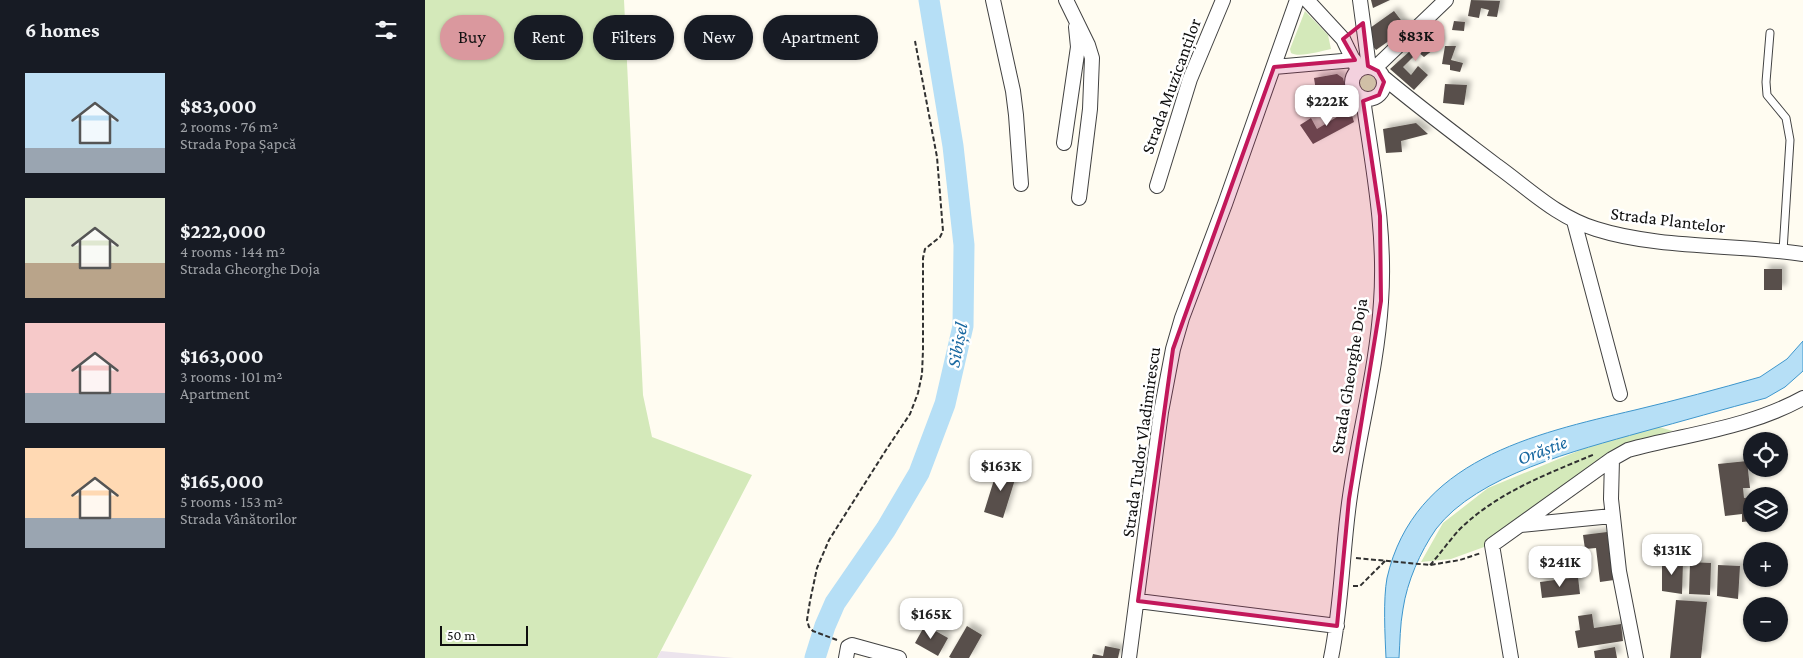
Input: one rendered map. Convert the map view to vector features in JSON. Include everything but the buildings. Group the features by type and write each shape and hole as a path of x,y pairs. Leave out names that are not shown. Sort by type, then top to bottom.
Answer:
{"street":[{"path":"993,0 1015,107 1021,184"},
{"path":"1066,0 1088,46 1091,58 1092,75 1087,140 1079,198"},
{"name":"Strada Muzicanților","path":"1157,186 1190,79 1223,0"},
{"name":"Strada Tudor Vladimirescu","path":"1129,658 1138,601 1161,412 1173,349 1182,318 1297,0"},
{"name":"Strada Plantelor","path":"1307,0 1368,69 1499,167 1533,195 1574,221 1596,229 1652,240 1803,254"},
{"path":"1360,0 1368,69 1384,87 1379,96 1369,100 1355,94 1351,84 1352,78 1368,69 1446,0"},
{"path":"1064,143 1078,47 1075,20"},
{"path":"1343,39 1363,23"},
{"path":"1274,67 1368,69"},
{"name":"Strada Plantelor","path":"1379,96 1417,106"},
{"name":"Strada Gheorghe Doja","path":"1331,658 1337,626 1353,470 1375,358 1381,301 1380,216 1363,99"},
{"path":"1574,221 1620,394"},
{"path":"1511,658 1493,545 1607,456 1711,431 1769,414 1803,398"},
{"path":"1607,456 1619,571 1636,658"},
{"path":"1520,525 1612,516"},
{"path":"1138,601 1337,626"},
{"path":"846,658 848,647 851,645 899,658"}],"lane":[{"path":"1770,33 1766,82 1767,95 1786,118 1790,140 1783,251"}],"path":[{"path":"841,642 813,631 809,627 807,620 817,568 829,540 876,465 911,414 922,374 923,258 925,249 940,237 943,231 937,157 915,41"},
{"path":"1430,565 1458,531 1485,508 1528,482 1607,456"},
{"path":"1343,557 1430,565 1479,555 1493,545"},
{"path":"1341,586 1359,586 1387,561"}],"highlighted area":[{"path":"1363,23 1368,66 1378,71 1384,82 1379,95 1363,101 1380,216 1381,301 1349,499 1337,626 1138,601 1173,349 1274,67 1355,60 1343,39"}],"shaded area":[{"path":"661,651 734,658 657,658"}],"green space":[{"path":"425,0 624,0 625,15 593,15 593,60 627,60 643,395 652,437 752,475 657,658 425,658"},
{"path":"1305,11 1328,35 1331,49 1305,54 1291,53 1290,49"},
{"path":"1367,71 1381,84 1376,92 1371,95 1365,94 1357,87 1357,81 1360,76"},
{"path":"1659,427 1673,431 1633,446 1599,463 1484,547 1451,559 1421,562 1443,523 1488,488 1607,439"}],"water":[{"name":"Orăștie","path":"1803,341 1803,371 1785,387 1766,398 1560,456 1502,479 1476,494 1454,510 1430,538 1411,578 1402,615 1399,658 1386,658 1385,596 1387,578 1401,538 1423,505 1450,479 1483,459 1519,443 1557,430 1760,377 1787,359"}],"waterway":[{"name":"Sibișel","path":"815,658 825,626 835,603 886,529 919,473 945,404 963,326 964,245 953,146 929,0"}]}
